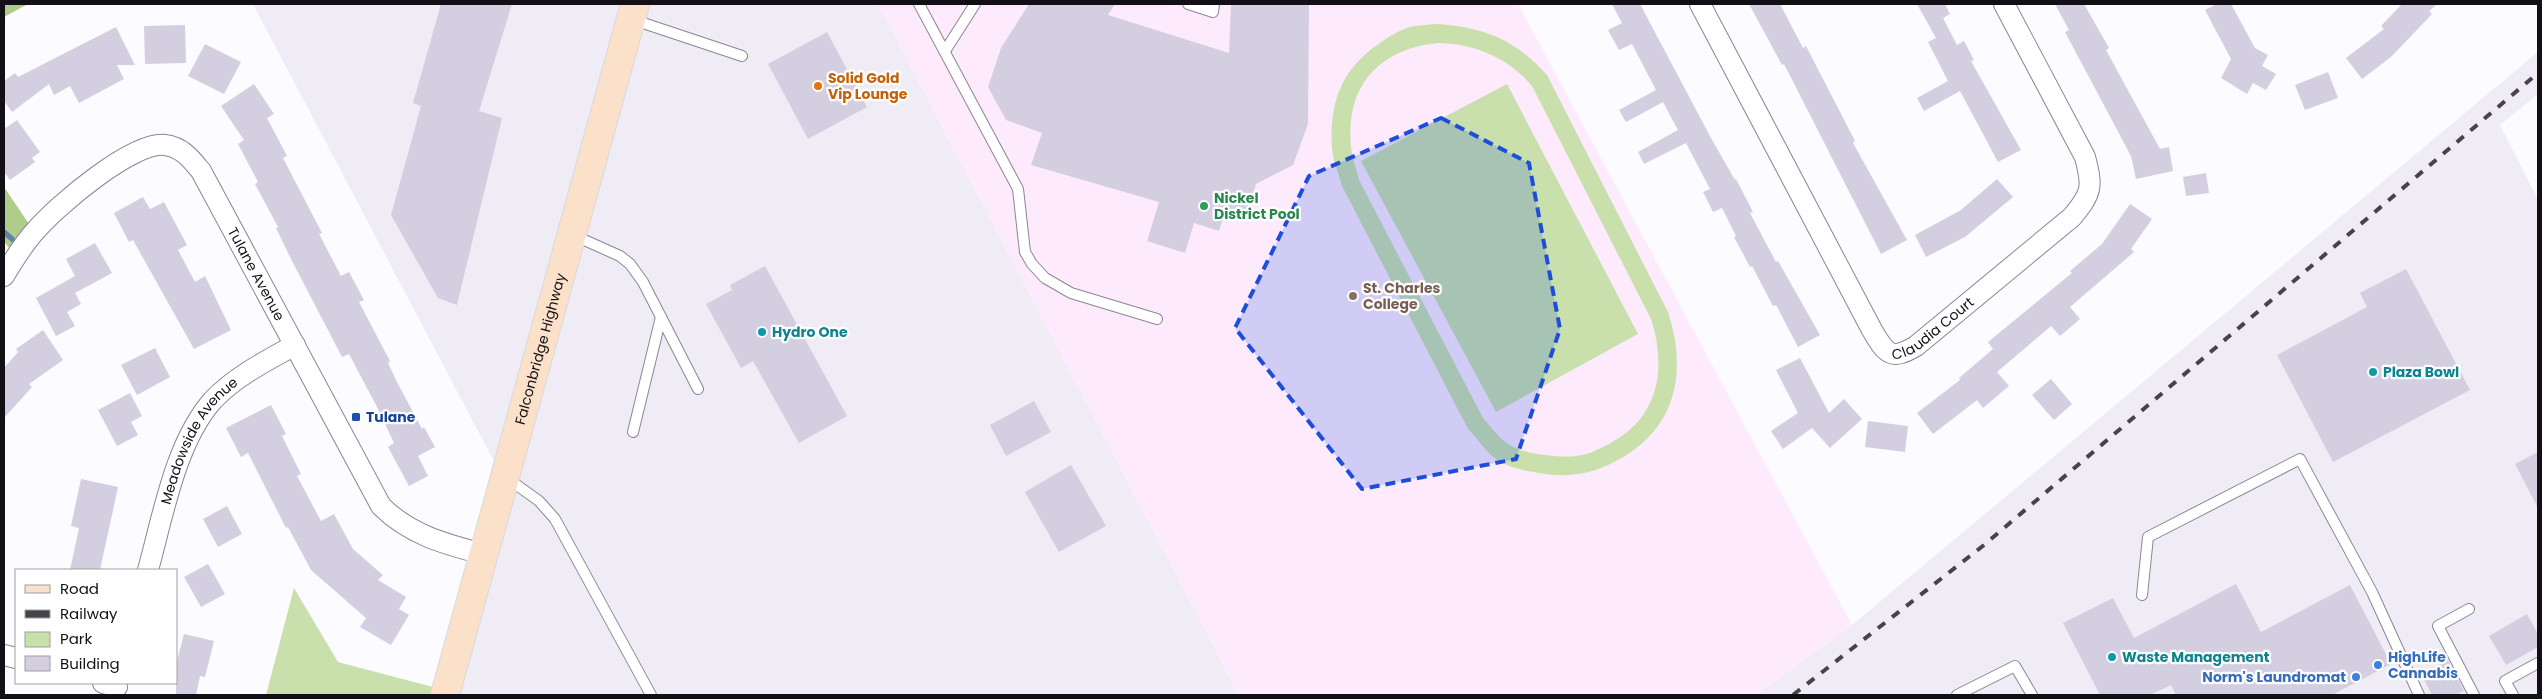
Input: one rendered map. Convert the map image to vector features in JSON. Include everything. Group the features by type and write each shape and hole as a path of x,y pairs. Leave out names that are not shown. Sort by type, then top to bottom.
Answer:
{"main road":[{"name":"Falconbridge Highway","path":"445,695 483,554 507,478 633,11"}],"street":[{"name":"Claudia Court","path":"1700,4 1872,330 1887,350 1901,355 1916,346 2072,217 2090,193 2091,179 2085,157 2004,4"},
{"name":"Tulane Avenue","path":"4,276 22,246 56,209 122,159 156,144 179,149 189,156 201,171 381,506 397,520 424,537 483,554"},
{"name":"Meadowside Avenue","path":"148,569 171,487 184,451 202,416 213,401 245,374 295,345"}],"lane":[{"path":"919,4 1018,190 1025,252 1032,264 1045,278 1071,293 1157,319"},
{"path":"945,51 975,4"},
{"path":"1188,4 1214,12 1214,4"},
{"path":"633,11 742,56"},
{"path":"573,235 620,256 630,264 643,282 698,389"},
{"path":"633,432 661,317"},
{"path":"2142,595 2148,537 2300,459 2372,592 2419,695"},
{"path":"507,478 539,501 555,519 651,695"},
{"path":"2469,609 2438,626 2474,695"},
{"path":"2513,695 2505,681 2538,664"},
{"path":"1957,695 2016,666 2032,695"}],"highlighted area":[{"path":"1441,118 1529,163 1560,329 1516,459 1362,489 1235,328 1309,176"}],"shaded area":[{"path":"253,4 878,4 1239,695 447,695 506,484"},
{"name":"St. Charles College","path":"878,4 1518,4 1852,625 1756,695 1239,695"},
{"path":"2538,52 2538,94 2500,125 2538,200 2538,695 1756,695 1852,625"}],"green space":[{"path":"4,4 28,4 4,17"},
{"path":"1437,24 1470,28 1511,44 1547,75 1668,312 1677,357 1676,378 1672,398 1664,416 1652,433 1636,448 1601,468 1572,475 1532,472 1502,463 1485,449 1468,429 1342,186 1332,149 1332,132 1336,102 1340,88 1347,76 1367,53 1390,36 1410,27","holes":["1438,43 1477,49 1490,54 1512,67 1532,86 1651,319 1658,356 1658,374 1655,390 1639,421 1626,433 1595,451 1576,456 1542,455 1523,451 1512,446 1494,431 1483,418 1359,180 1352,150 1351,125 1354,105 1360,89 1370,74 1383,62 1399,53"]},
{"path":"1507,84 1638,334 1496,412 1361,161"},
{"path":"4,187 33,230 15,254 4,242"},
{"path":"294,588 338,662 448,691 447,695 266,695"}],"building":[{"path":"441,4 512,4 479,111 502,118 457,305 438,298 391,215 421,106 413,103"},
{"path":"1029,4 1115,4 1108,15 1229,53 1231,4 1309,4 1308,124 1293,165 1256,184 1248,210 1238,217 1225,213 1219,231 1194,223 1185,253 1147,241 1159,202 1031,165 1042,133 1006,120 988,87 1001,48"},
{"path":"1612,4 1640,4 1711,138 1736,179 1753,212 1750,213 1776,262 1778,261 1820,335 1798,347 1776,305 1773,306 1752,266 1750,267 1734,237 1736,236 1722,208 1713,212 1703,192 1710,189 1686,143 1644,164 1638,152 1678,130 1663,102 1626,122 1619,110 1656,90 1632,44 1619,50 1608,30 1622,23"},
{"path":"1749,4 1780,4 1803,48 1806,46 1855,141 1853,143 1907,240 1881,254 1784,64 1782,65"},
{"path":"1917,4 1945,4 1950,14 1943,18 1957,45 1964,41 1974,60 1971,61 2021,150 1998,162 1960,91 1924,111 1917,98 1948,81 1928,42 1936,38"},
{"path":"2055,4 2084,4 2109,48 2106,50 2160,149 2169,147 2173,171 2136,179 2131,156 2065,32 2069,30"},
{"path":"2217,4 2231,4 2255,48 2268,55 2262,66 2276,74 2266,90 2253,83 2247,94 2221,78 2231,59 2205,10"},
{"path":"2402,4 2437,4 2429,11 2432,14 2391,57 2362,79 2346,58 2384,29 2381,26"},
{"path":"185,25 186,63 145,64 144,26"},
{"path":"116,27 135,65 117,65 124,79 79,103 70,86 54,95 49,84 12,112 4,101 4,81 15,73 18,77"},
{"name":"Solid Gold Vip Lounge","path":"827,32 867,107 808,139 768,64"},
{"path":"205,44 241,62 224,94 188,76"},
{"path":"2328,72 2338,98 2305,110 2295,85"},
{"path":"254,84 274,114 267,118 287,156 283,158 322,233 319,234 341,276 349,272 364,300 359,302 390,361 388,363 396,380 422,429 424,427 435,447 418,456 428,476 409,486 388,447 394,443 377,407 349,354 342,357 291,259 276,228 278,227 255,184 258,182 238,144 244,140 221,106"},
{"path":"17,120 40,152 32,158 35,162 10,180 4,172 4,129"},
{"path":"2206,173 2209,193 2186,196 2183,177"},
{"path":"1997,179 2013,197 1965,237 1926,257 1915,235 1961,210"},
{"path":"143,197 150,209 164,202 187,245 178,250 195,282 205,276 231,330 194,349 133,240 129,242 114,213"},
{"path":"2130,204 2152,219 2131,249 2134,252 2070,307 2080,319 2060,336 2051,326 1997,372 2009,386 1983,408 1977,400 1933,434 1917,413 1960,380 1959,378 1993,349 1988,342 2072,273 2070,271 2102,244"},
{"path":"95,243 112,273 75,293 81,304 67,312 75,326 56,336 36,298 75,276 66,259"},
{"name":"Hydro One","path":"765,266 847,416 799,443 753,361 741,368 706,304 732,290 730,285"},
{"name":"Plaza Bowl","path":"2406,269 2470,390 2333,462 2277,355 2367,307 2360,293"},
{"path":"43,330 63,360 29,384 32,387 4,418 4,368 18,352 16,349"},
{"path":"155,348 170,377 137,395 121,365"},
{"path":"1800,358 1829,413 1844,399 1862,419 1830,448 1812,428 1783,449 1771,431 1798,413 1776,370"},
{"path":"2051,379 2072,404 2054,420 2032,395"},
{"path":"130,393 142,416 131,422 138,435 117,446 98,410"},
{"path":"1034,401 1051,432 1006,456 990,425"},
{"path":"271,405 286,434 282,436 301,474 297,476 321,521 334,514 353,549 383,575 378,580 406,597 399,609 409,615 391,645 360,627 366,618 311,570 288,527 286,528 248,453 241,457 226,428"},
{"path":"1868,421 1908,426 1905,452 1865,447"},
{"path":"2538,452 2538,508 2515,464"},
{"path":"1071,465 1106,526 1059,552 1025,492"},
{"path":"81,479 118,487 100,569 70,569 79,528 71,526"},
{"path":"227,506 242,534 218,547 203,519"},
{"path":"208,564 225,594 201,607 184,577"},
{"path":"2236,584 2261,632 2350,585 2391,664 2332,695 2176,695 2171,685 2150,695 2100,695 2063,623 2113,598 2134,638"},
{"path":"2527,614 2538,634 2538,647 2506,665 2489,636"},
{"path":"184,634 214,641 205,677 200,676 196,695 176,695 178,657"},
{"path":"2448,660 2464,691 2455,695 2432,695 2421,674"}],"waterway":[{"path":"4,232 12,239"}],"railway":[{"path":"1793,695 1984,545 2538,73"}],"place":[{"name":"Solid Gold Vip Lounge","path":"818,86"},
{"name":"Nickel District Pool","path":"1204,206"},
{"name":"St. Charles College","path":"1353,296"},
{"name":"Hydro One","path":"762,332"},
{"name":"Plaza Bowl","path":"2373,372"},
{"name":"Tulane","path":"356,417"},
{"name":"Waste Management","path":"2112,657"},
{"name":"HighLife Cannabis","path":"2378,665"},
{"name":"Norm's Laundromat","path":"2356,677"}]}
